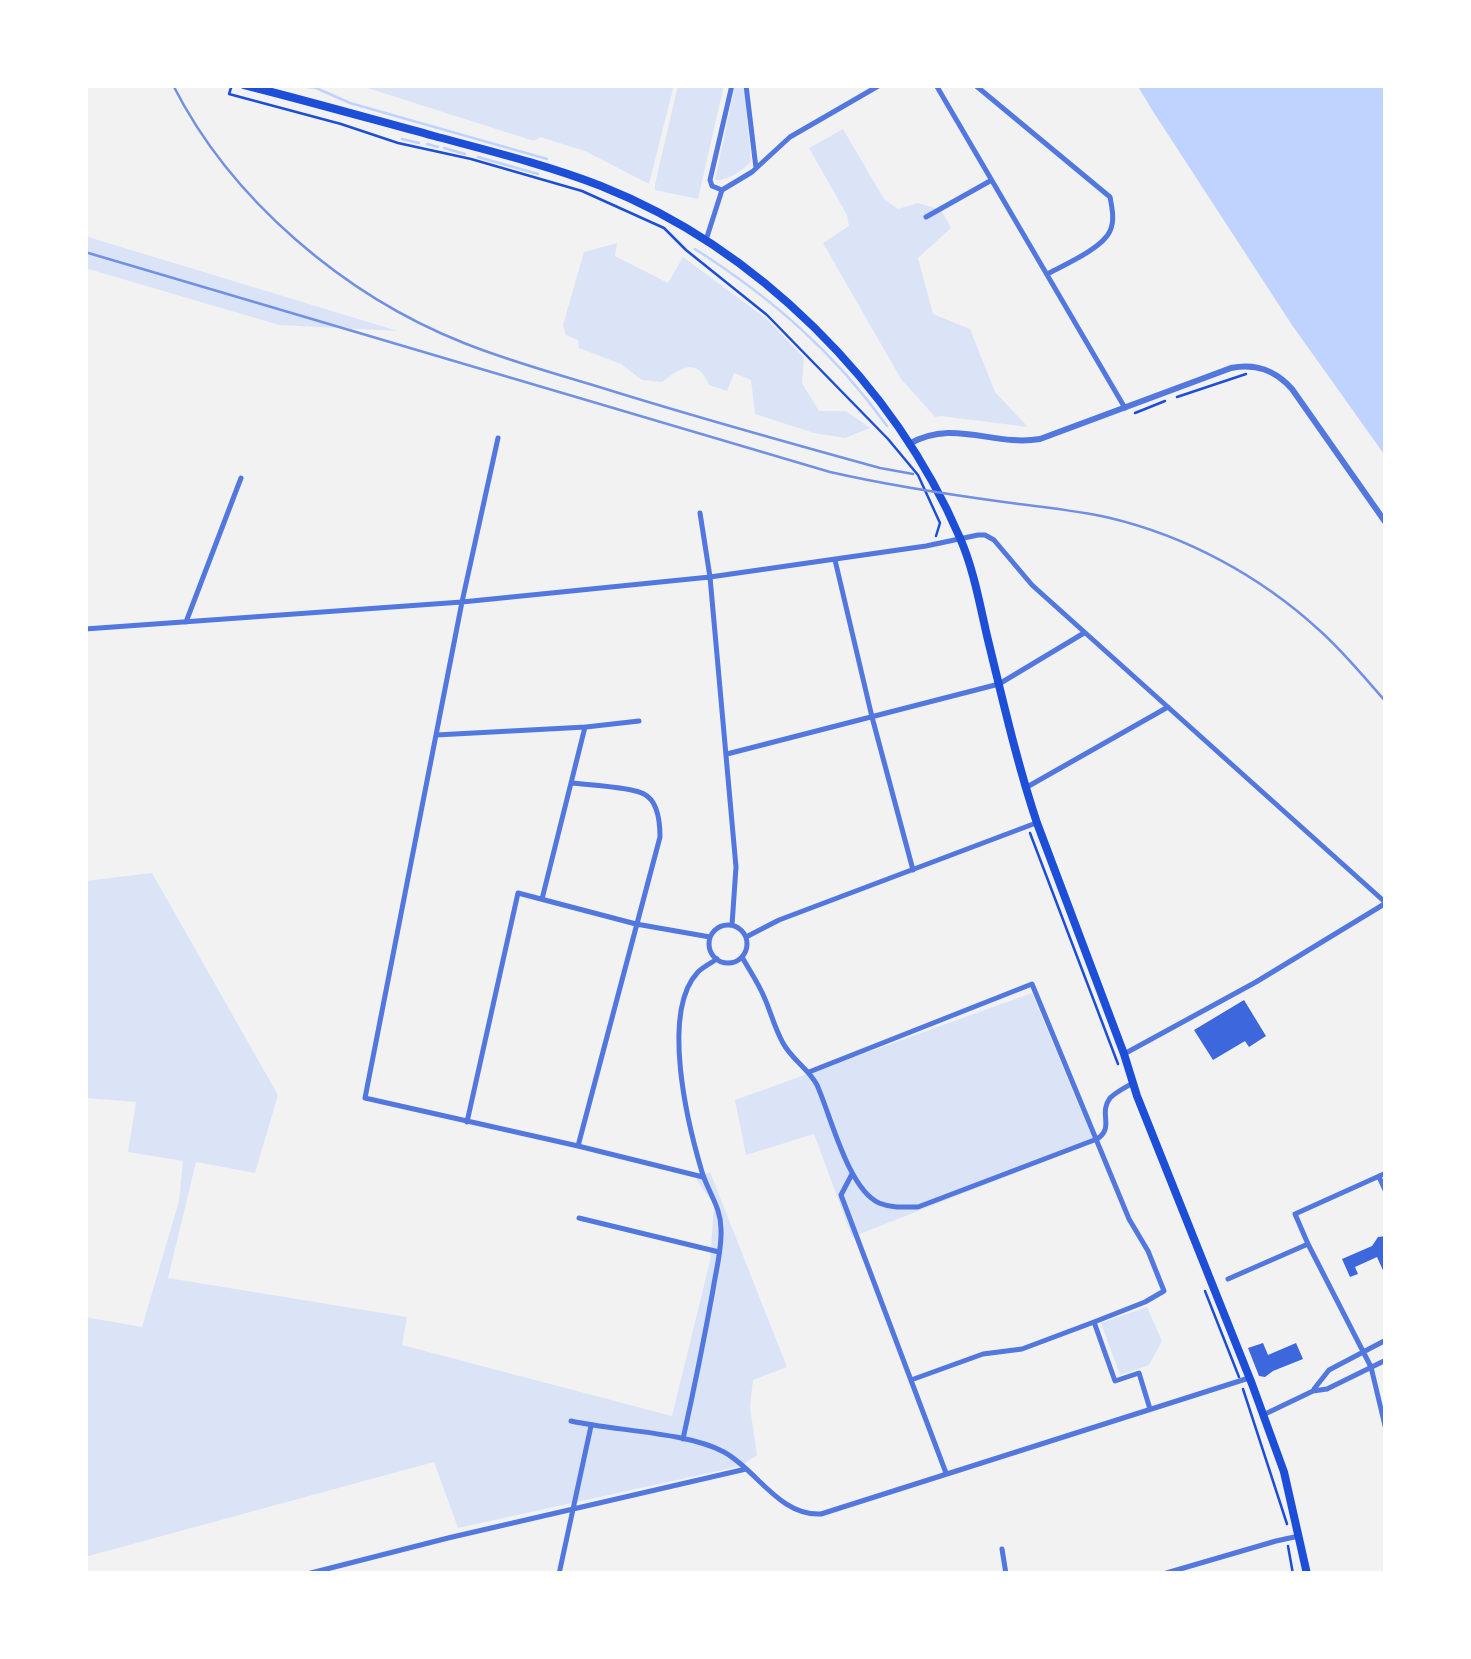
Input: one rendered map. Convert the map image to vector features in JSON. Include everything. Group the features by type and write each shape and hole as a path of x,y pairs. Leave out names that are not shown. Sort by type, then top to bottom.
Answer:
{"main road":[{"path":"244,85 581,179 653,210 739,261 792,306 864,383 909,444 960,538 1037,822 1133,1083 1249,1378 1258,1417 1284,1472 1295,1537 1307,1574"}],"street":[{"path":"722,190 712,186 710,180 732,85"},
{"path":"746,85 756,168"},
{"path":"706,240 722,190 756,168 790,138 880,85"},
{"path":"936,85 1125,408"},
{"path":"975,85 1110,197 1113,211 1111,230 1106,237 1047,274"},
{"path":"926,217 990,181"},
{"path":"909,444 931,434 954,431 1018,440 1040,439 1231,368 1247,366 1269,370 1286,382 1386,523"},
{"path":"498,438 365,1098 703,1177"},
{"path":"186,622 241,478"},
{"path":"700,513 710,578 736,866 732,925"},
{"path":"85,629 462,602 710,578 978,535 990,537 1032,585 1386,903 1256,982 1124,1054"},
{"path":"835,560 913,870"},
{"path":"727,754 999,684 1084,633"},
{"path":"1026,788 1168,706"},
{"path":"436,735 639,721"},
{"path":"542,898 586,726"},
{"path":"572,783 642,792 659,818 660,837 578,1146"},
{"path":"746,937 778,920 1037,822"},
{"path":"467,1122 518,893 636,924 710,937"},
{"path":"732,925 746,937 748,945 742,957 725,963 710,949 710,937 719,927 732,925"},
{"path":"742,957 791,1057 809,1072 826,1105 852,1174 860,1188 881,1204 897,1208 918,1206 1098,1139 1106,1130 1108,1101 1133,1083"},
{"path":"683,1439 720,1252 721,1226 719,1211 703,1177 681,1082 679,1045 690,985 698,972 717,959"},
{"path":"809,1072 1032,984 1129,1219 1148,1251 1164,1291 1022,1348 983,1354 912,1380"},
{"path":"852,1174 841,1195 946,1472"},
{"path":"1386,1192 1382,1175 1295,1214 1371,1367 1386,1430"},
{"path":"579,1218 720,1252"},
{"path":"1228,1279 1308,1244"},
{"path":"1094,1322 1116,1381 1140,1373 1150,1409"},
{"path":"1312,1392 1329,1370 1386,1340"},
{"path":"1258,1417 1386,1360"},
{"path":"571,1421 711,1446 727,1453 786,1503 821,1514 1249,1378"},
{"path":"559,1574 591,1426"},
{"path":"307,1574 747,1469"},
{"path":"1163,1574 1295,1537"},
{"path":"1002,1548 1006,1574"}],"path":[{"path":"232,85 229,94 582,191 664,228 768,315 913,468 940,523 938,534 926,546"},
{"path":"1125,408 1135,413 1250,374"},
{"path":"1258,1417 1295,1537 1288,1547 1293,1574"}],"shaded area":[{"path":"358,85 674,85 649,184 585,151 540,137 534,141"},
{"path":"678,85 724,85 698,199 655,190"},
{"path":"735,85 744,85 751,161 734,175 715,180"},
{"path":"843,129 884,199 898,209 918,203 941,210 951,228 918,258 933,314 970,329 995,392 1028,427 935,417 901,379 823,243 849,226 847,215 809,148"},
{"path":"85,236 398,331 279,325 85,268"},
{"path":"617,243 615,256 668,283 683,257 767,319 804,358 802,383 819,411 846,411 870,428 845,438 814,433 755,414 751,380 734,373 727,391 709,385 699,370 688,367 662,382 642,380 621,364 579,348 578,340 566,335 563,325 584,252"},
{"path":"152,873 278,1095 255,1173 196,1162 168,1278 407,1317 402,1345 672,1416 710,1261 714,1205 696,1179 710,1172 787,1367 753,1380 750,1407 757,1455 741,1466 458,1528 434,1462 85,1557 85,1317 142,1327 179,1201 183,1161 128,1152 136,1102 85,1098 85,881"},
{"path":"1032,993 1094,1142 852,1237 814,1134 746,1155 735,1100"},
{"path":"1147,1307 1162,1341 1149,1365 1120,1375 1101,1323"}],"water":[{"path":"1137,85 1386,85 1386,457 1292,325"}],"building":[{"path":"1244,1000 1266,1036 1249,1047 1245,1041 1213,1060 1194,1030"},
{"path":"1386,1236 1386,1277 1377,1257 1355,1267 1358,1274 1350,1277 1342,1259"},
{"path":"1263,1343 1268,1355 1296,1343 1303,1359 1265,1377 1259,1376 1248,1348"}],"waterway":[{"path":"293,85 316,88 350,103 547,159"},
{"path":"402,139 419,143"},
{"path":"427,144 438,147"},
{"path":"444,148 465,154"},
{"path":"478,157 538,174"},
{"path":"695,249 800,328 845,374 887,426"}],"railway":[{"path":"173,85 197,127 259,205 335,271 420,323 536,368 778,440 913,474"},
{"path":"85,252 830,472 1084,513 1166,535 1221,560 1296,610 1327,637 1386,702"}]}
